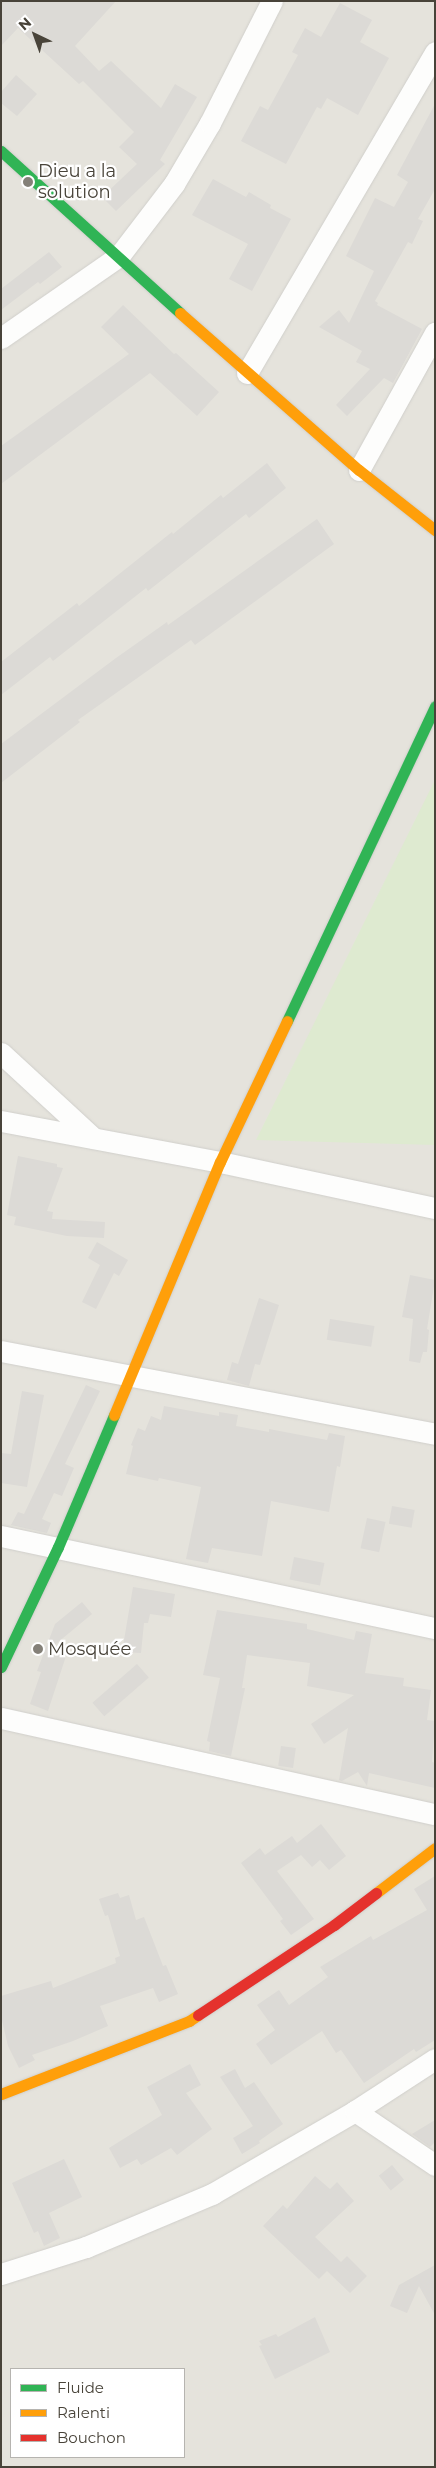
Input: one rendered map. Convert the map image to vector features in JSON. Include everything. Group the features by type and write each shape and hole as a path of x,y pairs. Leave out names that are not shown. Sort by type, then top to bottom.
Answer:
{"street":[{"path":"1,338 119,256 183,169 210,122 272,1"},
{"path":"247,373 435,52"},
{"path":"1,151 247,373 359,470 435,530"},
{"path":"359,470 435,333"},
{"path":"1,1667 58,1547 129,1374 220,1162 435,706"},
{"path":"1,1053 94,1138"},
{"path":"1,1121 220,1162 435,1208"},
{"path":"1,1351 435,1434"},
{"path":"1,1536 435,1628"},
{"path":"1,1718 435,1814"},
{"path":"1,2094 189,2021 334,1925 435,1848"},
{"path":"1,2274 86,2247 212,2194 355,2111 435,2059"},
{"path":"355,2111 435,2165"}],"shaded area":[{"path":"1,1 435,1 435,2467 1,2467"}],"green space":[{"path":"435,780 435,1145 256,1140"}],"building":[{"path":"1,1 116,1 75,46 99,71 111,61 161,108 175,84 197,97 160,160 165,164 116,211 102,197 137,164 119,147 134,132 83,81 79,84 18,28 1,46"},
{"path":"340,3 372,20 360,42 389,58 358,115 327,98 321,109 317,107 286,164 241,141 260,106 268,110 298,55 292,52 305,28 321,37"},
{"path":"16,75 37,94 17,116 1,103 1,92"},
{"path":"435,104 435,189 418,219 423,221 412,244 408,242 375,301 378,303 377,305 422,329 393,383 384,378 347,416 336,405 370,369 356,362 362,351 319,327 339,310 349,323 374,271 346,256 375,198 394,207 408,182 397,175"},
{"path":"213,179 246,197 249,192 271,205 270,208 291,219 252,291 229,279 248,244 192,215"},
{"path":"49,252 62,267 40,284 38,282 1,310 1,289"},
{"path":"123,305 174,354 176,353 219,392 197,416 150,373 1,484 1,446 129,354 101,327"},
{"path":"267,463 286,488 249,518 246,514 148,591 146,588 53,661 50,657 1,695 1,662 77,603 79,606 221,495 223,498"},
{"path":"317,519 334,544 195,645 191,640 78,720 80,722 1,783 1,744 116,658 167,622 168,625"},
{"path":"18,1156 57,1164 57,1167 63,1168 47,1211 53,1212 52,1219 105,1222 104,1238 67,1236 14,1225 16,1217 7,1215"},
{"path":"97,1242 128,1260 119,1276 114,1273 96,1309 82,1302 100,1265 88,1258"},
{"path":"410,1275 435,1280 427,1329 429,1330 427,1352 423,1352 420,1363 409,1361 413,1319 402,1317"},
{"path":"259,1298 279,1305 260,1365 255,1364 249,1386 227,1380 232,1362 238,1364"},
{"path":"330,1319 374,1326 371,1347 327,1340"},
{"path":"86,1385 100,1391 65,1464 74,1468 62,1496 54,1493 42,1519 51,1523 47,1533 11,1525 18,1512 24,1514"},
{"path":"22,1391 44,1395 27,1487 1,1483 1,1453 11,1454"},
{"path":"164,1406 219,1416 219,1412 238,1415 236,1426 269,1432 269,1429 327,1440 329,1433 345,1436 340,1467 337,1466 329,1512 271,1501 262,1556 212,1548 208,1563 186,1559 201,1487 159,1478 158,1481 126,1474 133,1446 131,1445 138,1428 145,1431 151,1416 161,1420"},
{"path":"392,1506 415,1510 412,1528 389,1524"},
{"path":"367,1518 386,1522 379,1552 361,1548"},
{"path":"294,1557 324,1563 320,1585 290,1580"},
{"path":"133,1587 175,1594 171,1617 150,1614 148,1623 144,1623 141,1653 122,1652"},
{"path":"82,1602 92,1614 51,1648 67,1653 48,1711 30,1704 41,1672 37,1671 55,1624"},
{"path":"217,1610 307,1624 307,1629 354,1640 356,1631 372,1634 365,1673 404,1678 403,1686 431,1690 427,1720 435,1721 432,1762 435,1763 435,1788 369,1773 367,1786 358,1772 342,1781 339,1780 348,1728 324,1744 311,1724 354,1695 307,1686 310,1663 247,1655 242,1688 245,1688 231,1756 209,1751 210,1742 207,1741 220,1678 203,1675"},
{"path":"137,1664 149,1678 104,1716 92,1703"},
{"path":"281,1746 296,1748 293,1768 278,1766"},
{"path":"321,1824 346,1856 329,1870 320,1860 312,1867 301,1855 277,1871 314,1919 291,1935 280,1921 283,1919 241,1863 260,1848 265,1855 292,1836 297,1843"},
{"path":"435,1876 435,2040 416,2052 414,2049 364,2083 341,2050 336,2053 322,2031 271,2065 256,2044 275,2030 257,2005 279,1990 289,2005 328,1977 320,1967 371,1936 373,1940 427,1910 414,1889"},
{"path":"118,1893 120,1898 129,1895 136,1920 144,1917 163,1966 166,1965 178,1994 159,2002 153,1988 100,2006 108,2026 73,2041 32,2055 35,2060 19,2068 8,2046 1,2016 1,1996 51,1981 53,1988 116,1963 115,1958 120,1956 108,1915 105,1916 99,1899"},
{"path":"190,2064 201,2085 186,2093 212,2129 177,2155 171,2148 141,2165 137,2159 120,2168 109,2148 162,2115 147,2087"},
{"path":"235,2069 245,2088 254,2082 283,2124 259,2141 260,2143 242,2154 233,2138 253,2126 220,2077"},
{"path":"435,2120 435,2142 430,2147 412,2134"},
{"path":"64,2159 82,2197 49,2213 60,2238 44,2246 38,2231 34,2233 12,2183"},
{"path":"392,2165 404,2180 391,2190 379,2176"},
{"path":"315,2176 330,2189 337,2182 354,2201 315,2237 341,2262 347,2256 367,2276 350,2293 327,2271 319,2279 263,2226 283,2205 287,2209"},
{"path":"435,2265 435,2315 419,2286 407,2313 390,2306 399,2285"},
{"path":"315,2317 330,2352 275,2379 259,2346 262,2345 259,2341 276,2334 278,2337"}],"traffic: fast":[{"path":"1,151 180,313"},
{"path":"287,1021 435,706"},
{"path":"1,1667 58,1547 114,1415"}],"traffic: slow":[{"path":"180,313 359,470 435,530"},
{"path":"114,1415 220,1162 287,1021"},
{"path":"376,1893 435,1848"},
{"path":"1,2094 189,2021 198,2015"}],"traffic: jam":[{"path":"198,2015 334,1925 376,1893"}],"place":[{"name":"Dieu a la solution","path":"28,182"},
{"name":"Mosquée","path":"38,1649"}]}
